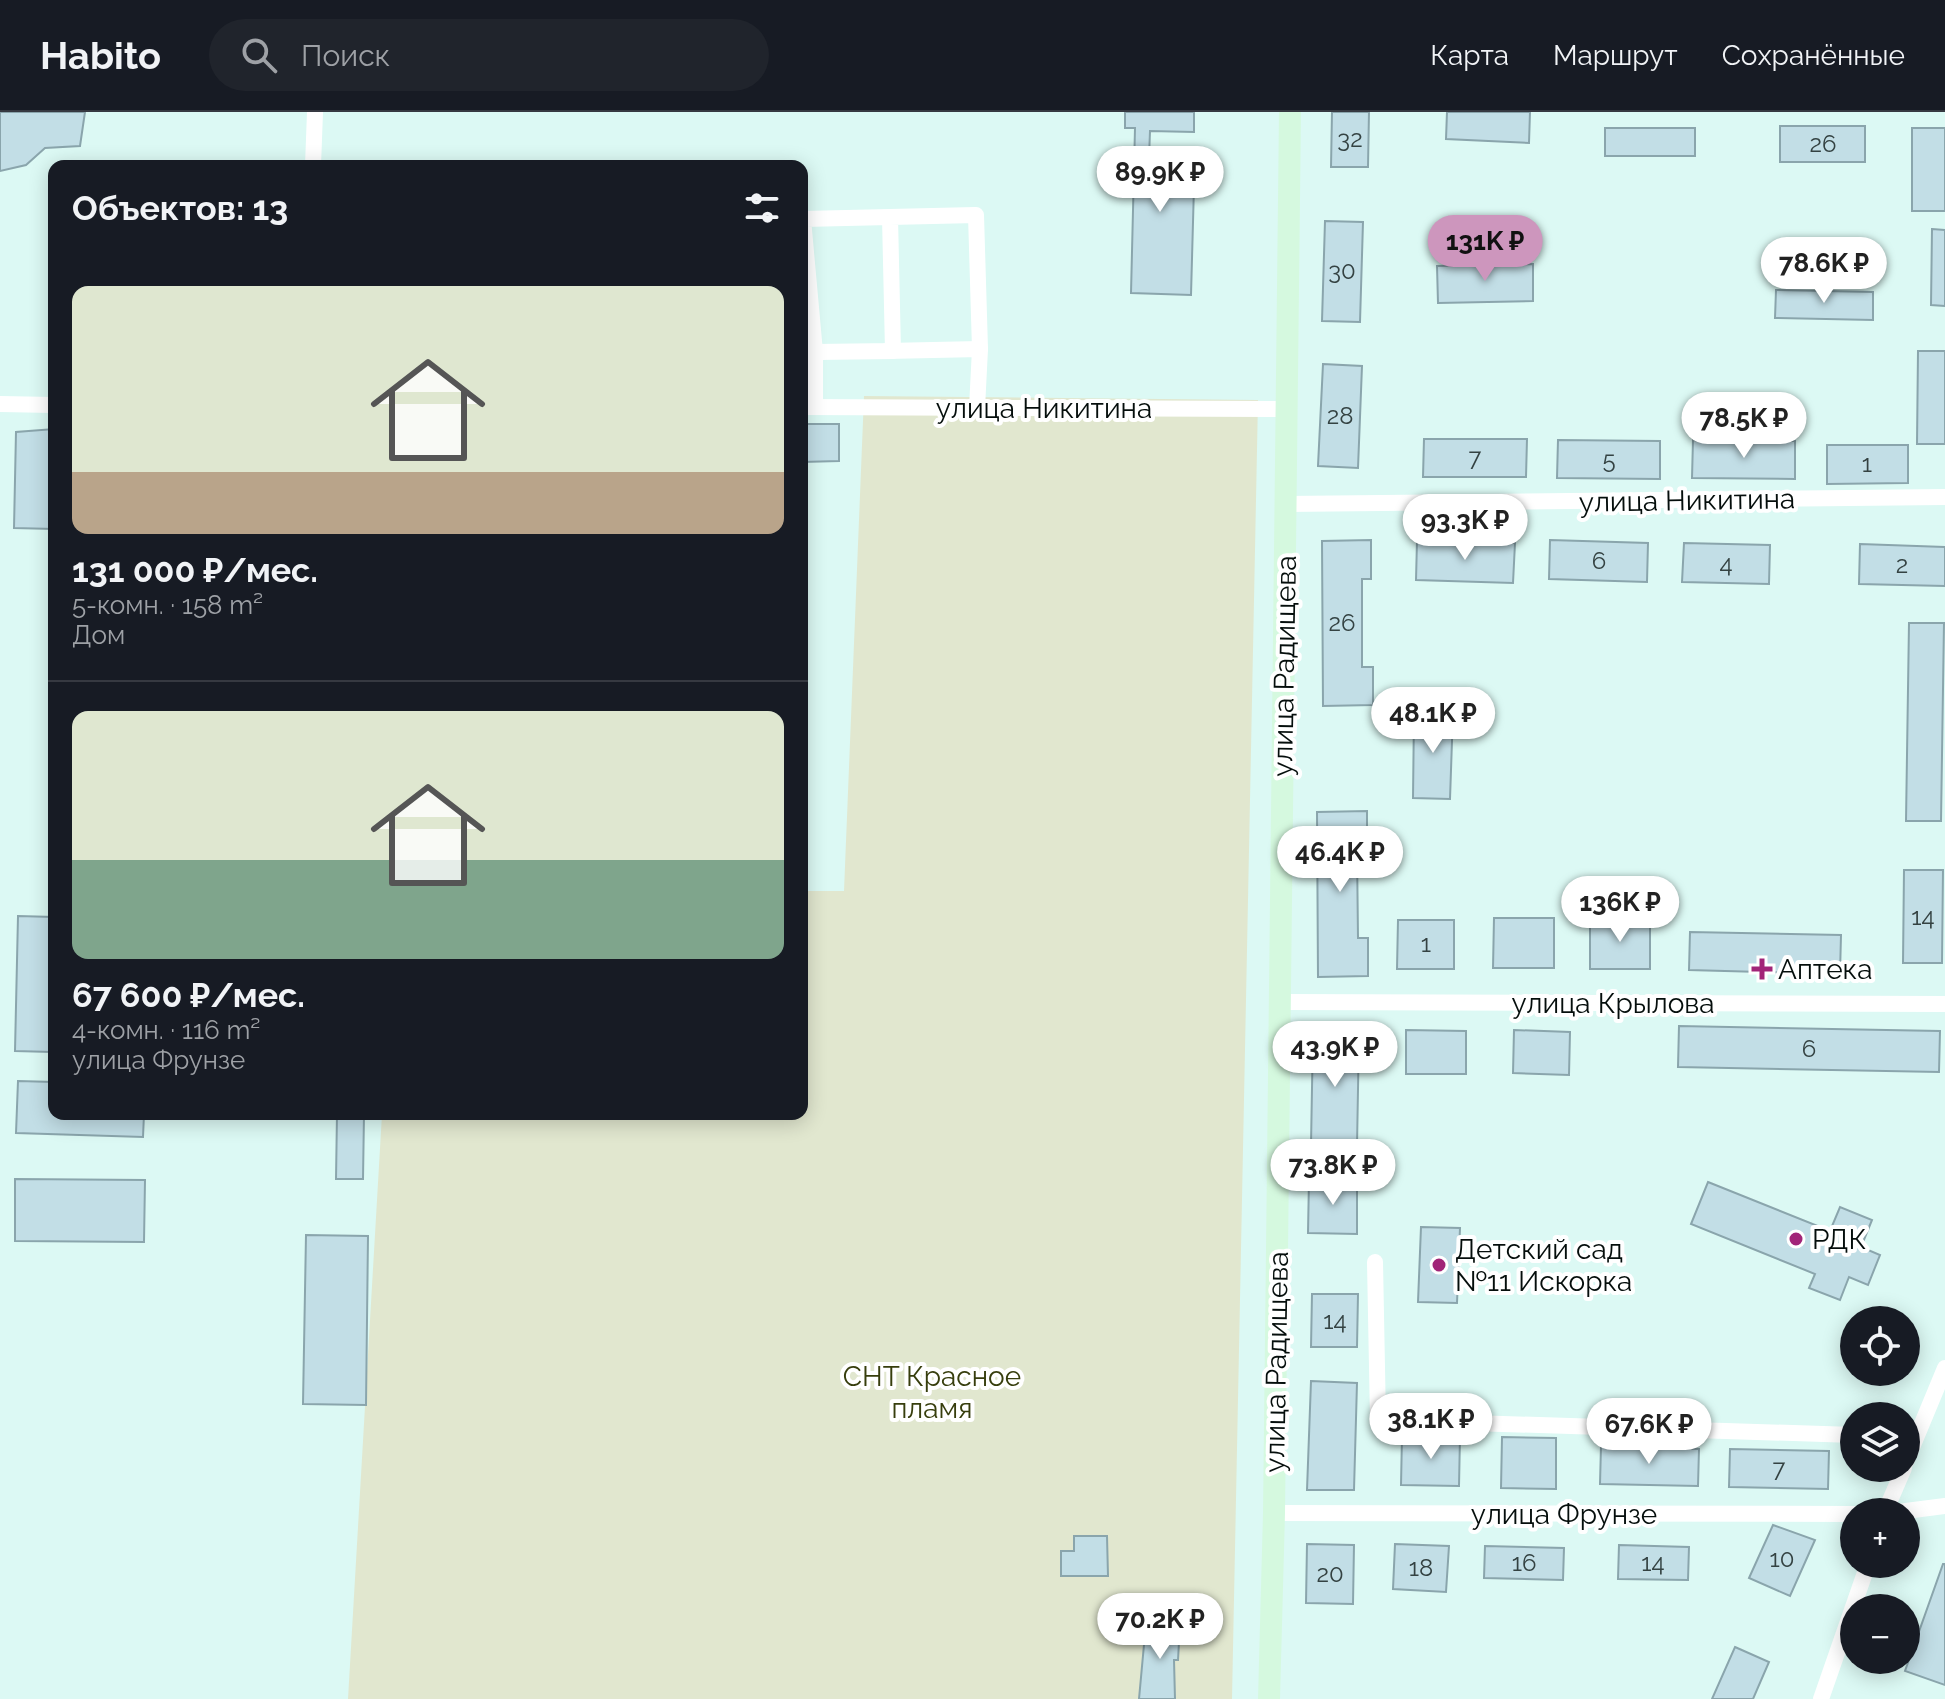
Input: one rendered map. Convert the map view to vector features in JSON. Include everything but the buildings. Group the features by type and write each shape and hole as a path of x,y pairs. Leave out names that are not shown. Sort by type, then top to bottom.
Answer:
{"street":[{"path":"313,160 315,112"},
{"name":"улица Радищева","path":"1269,1699 1274,1513 1290,112"},
{"path":"808,219 976,215 980,349 977,408"},
{"path":"890,217 893,351"},
{"path":"808,274 815,352 809,407"},
{"path":"815,352 980,349"},
{"path":"0,404 48,405"},
{"name":"улица Никитина","path":"809,407 1287,409"},
{"name":"улица Никитина","path":"1285,504 1945,497"},
{"name":"улица Крылова","path":"1280,1002 1945,1004"},
{"path":"1375,1262 1378,1420 1840,1435"},
{"path":"1920,1419 1945,1368"},
{"path":"1920,1509 1945,1506"},
{"name":"улица Фрунзе","path":"1274,1513 1840,1514"},
{"path":"1821,1699 1863,1578"}],"green space":[{"name":"СНТ Красное пламя","path":"864,396 1258,400 1232,1699 348,1699 382,1120 808,1120 808,891 844,891"}],"place":[{"name":"Аптека","path":"1762,969"},
{"name":"РДК","path":"1796,1239"},
{"name":"Детский сад №11 Искорка","path":"1439,1265"}]}
